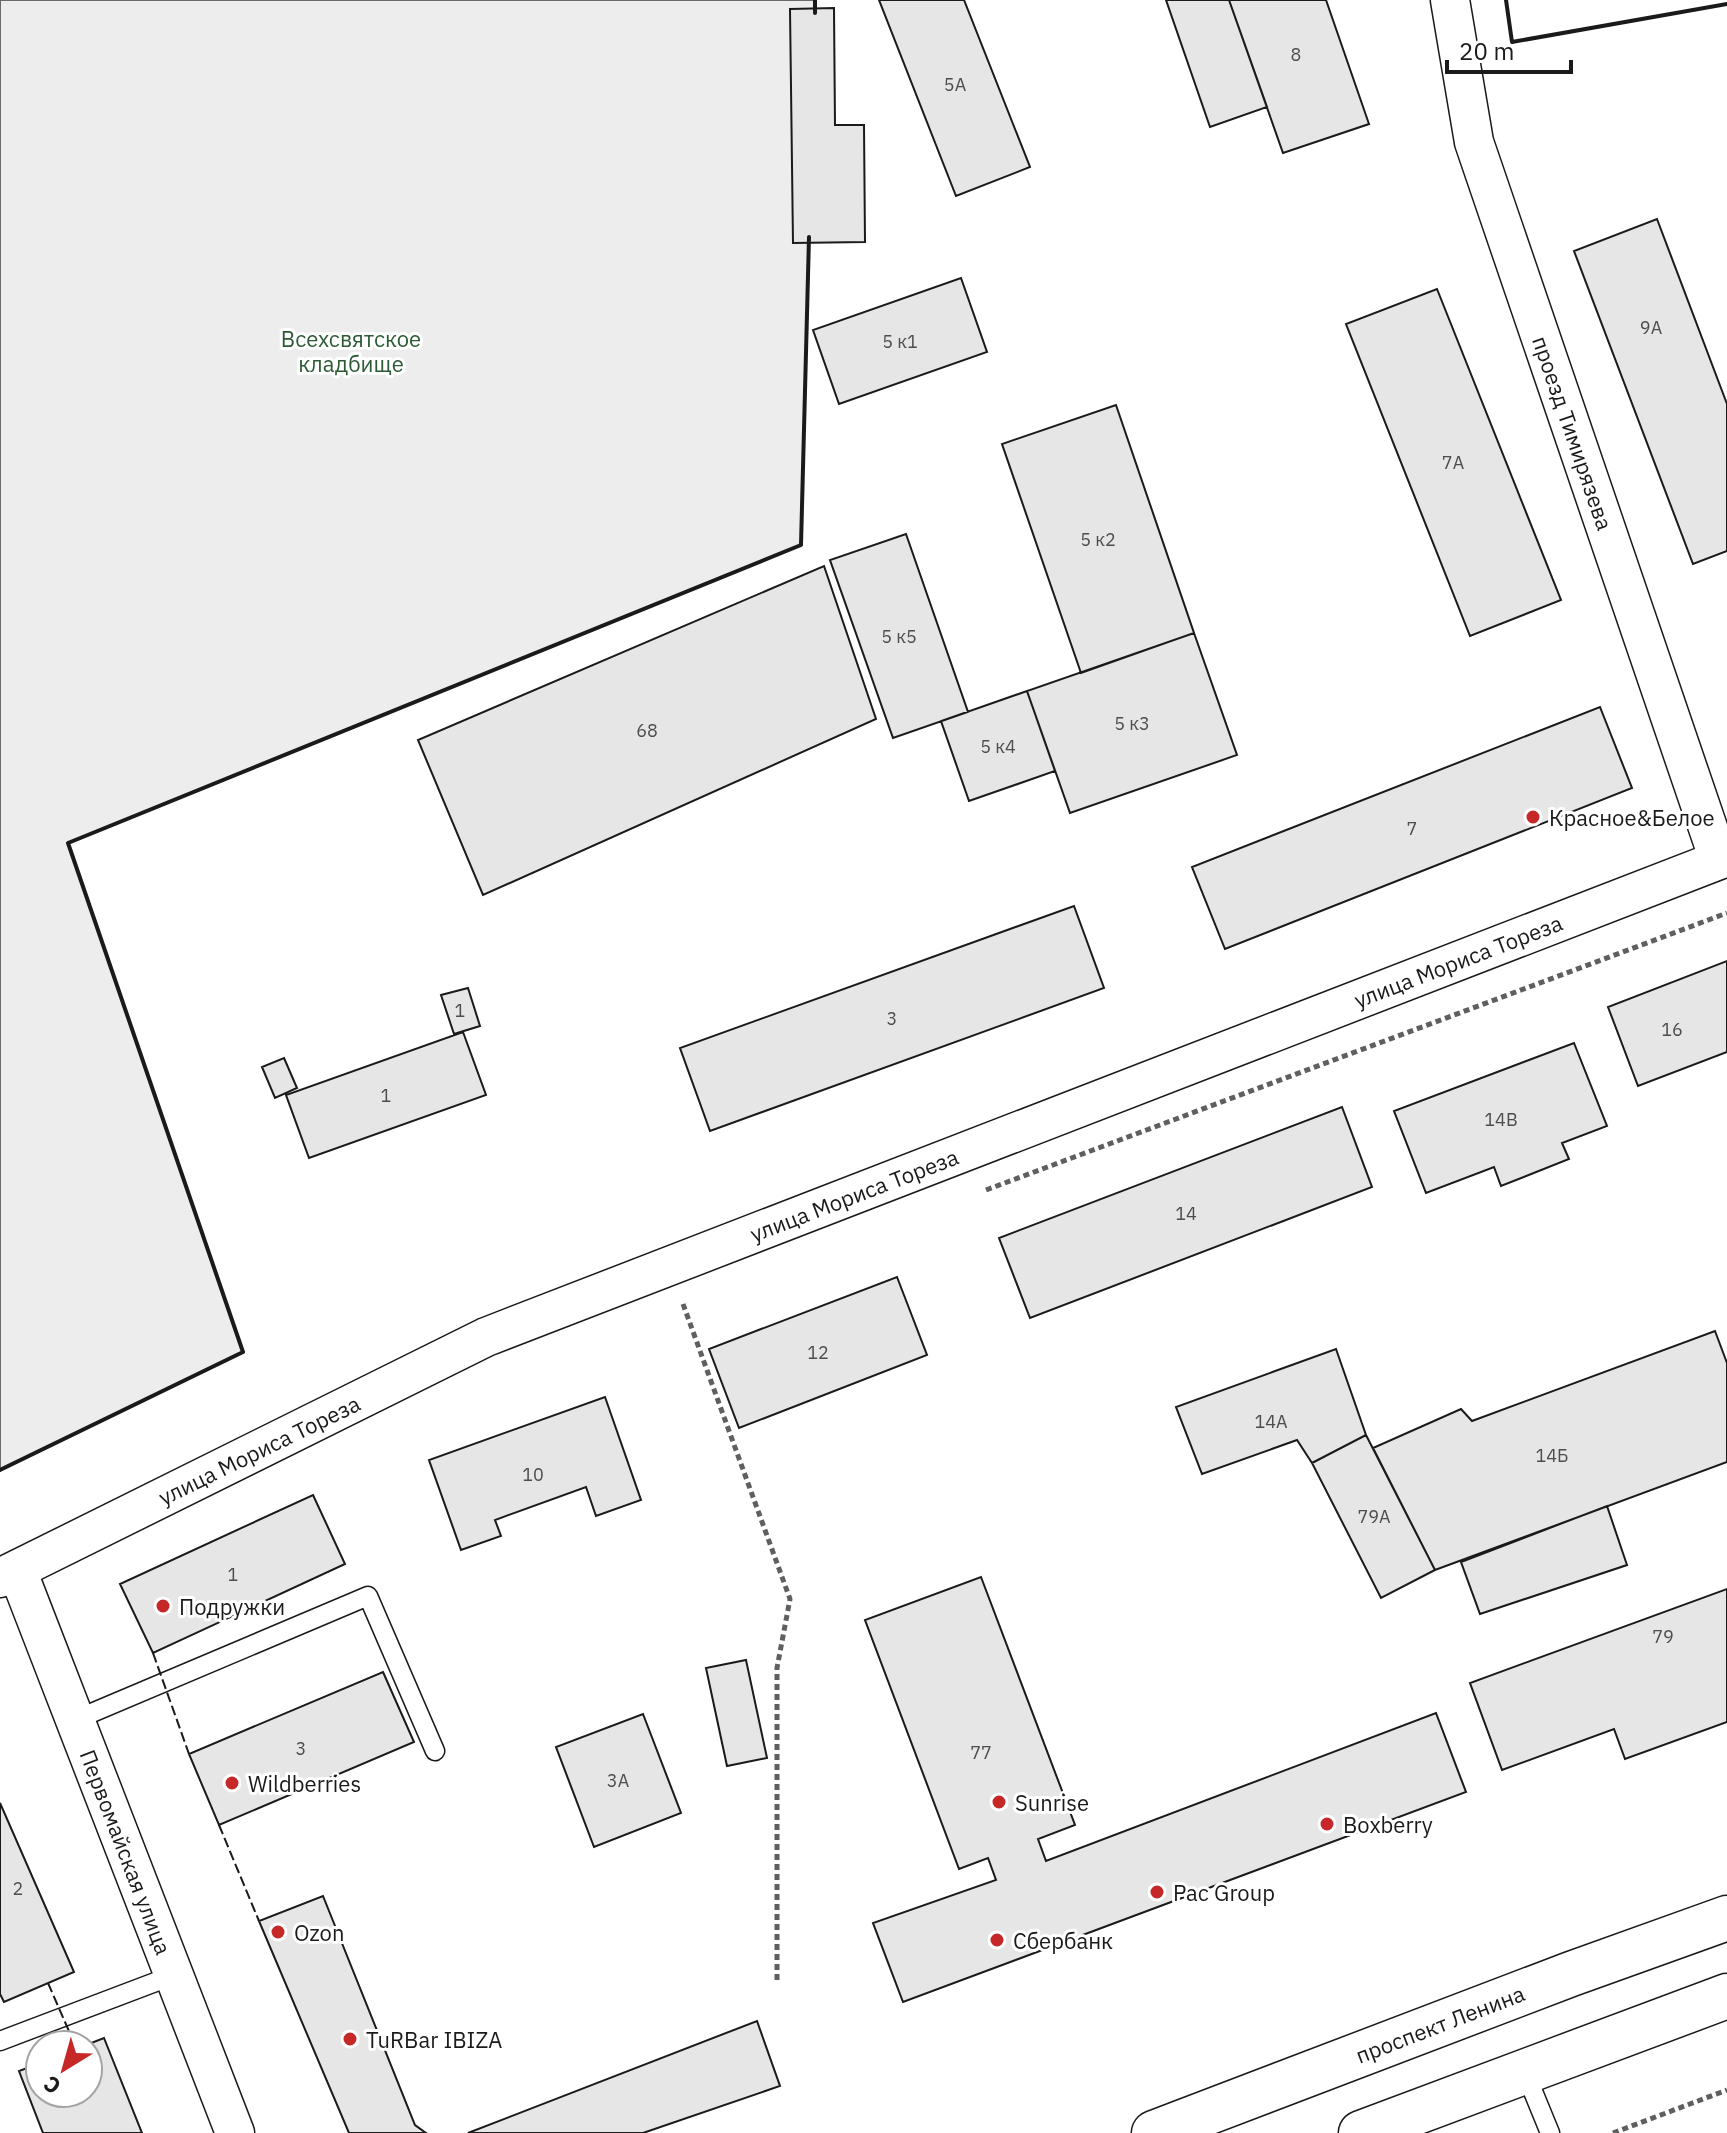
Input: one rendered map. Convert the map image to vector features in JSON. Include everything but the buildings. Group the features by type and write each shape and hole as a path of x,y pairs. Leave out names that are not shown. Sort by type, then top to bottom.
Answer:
{"main road":[{"name":"проспект Ленина","path":"1154,2133 1727,1918"},
{"path":"1361,2133 1727,1996"}],"street":[{"name":"проезд Тимирязева","path":"1450,0 1474,142 1723,858"},
{"name":"улица Мориса Тореза","path":"8,1574 486,1337 1723,858"},
{"name":"Первомайская улица","path":"8,1574 75,1720 235,2133"}],"lane":[{"path":"75,1720 368,1596 435,1751"},
{"path":"0,2041 174,1975"},
{"path":"1525,2072 1550,2133"}],"path":[{"path":"981,1192 1727,913"},
{"path":"669,1309 698,1298"},
{"path":"683,1304 790,1599 777,1668 777,1980"},
{"path":"1613,2133 1727,2090"}],"shaded area":[{"name":"Всехсвятское кладбище","path":"0,0 815,0 801,545 68,843 243,1352 0,1470"}],"fence":[{"path":"153,1653 189,1754"},
{"path":"219,1825 259,1921"},
{"path":"48,1983 68,2029"}],"wall":[{"path":"815,0 815,13"},
{"path":"1506,0 1512,42 1727,4"},
{"path":"0,1470 243,1352 68,843 801,545 809,237"}],"place":[{"name":"Красное&Белое","path":"1533,817"},
{"name":"Подружки","path":"163,1606"},
{"name":"Wildberries","path":"232,1783"},
{"name":"Sunrise","path":"999,1802"},
{"name":"Boxberry","path":"1327,1824"},
{"name":"Pac Group","path":"1157,1892"},
{"name":"Ozon","path":"278,1932"},
{"name":"Сбербанк","path":"997,1940"},
{"name":"TuRBar IBIZA","path":"350,2039"}]}
